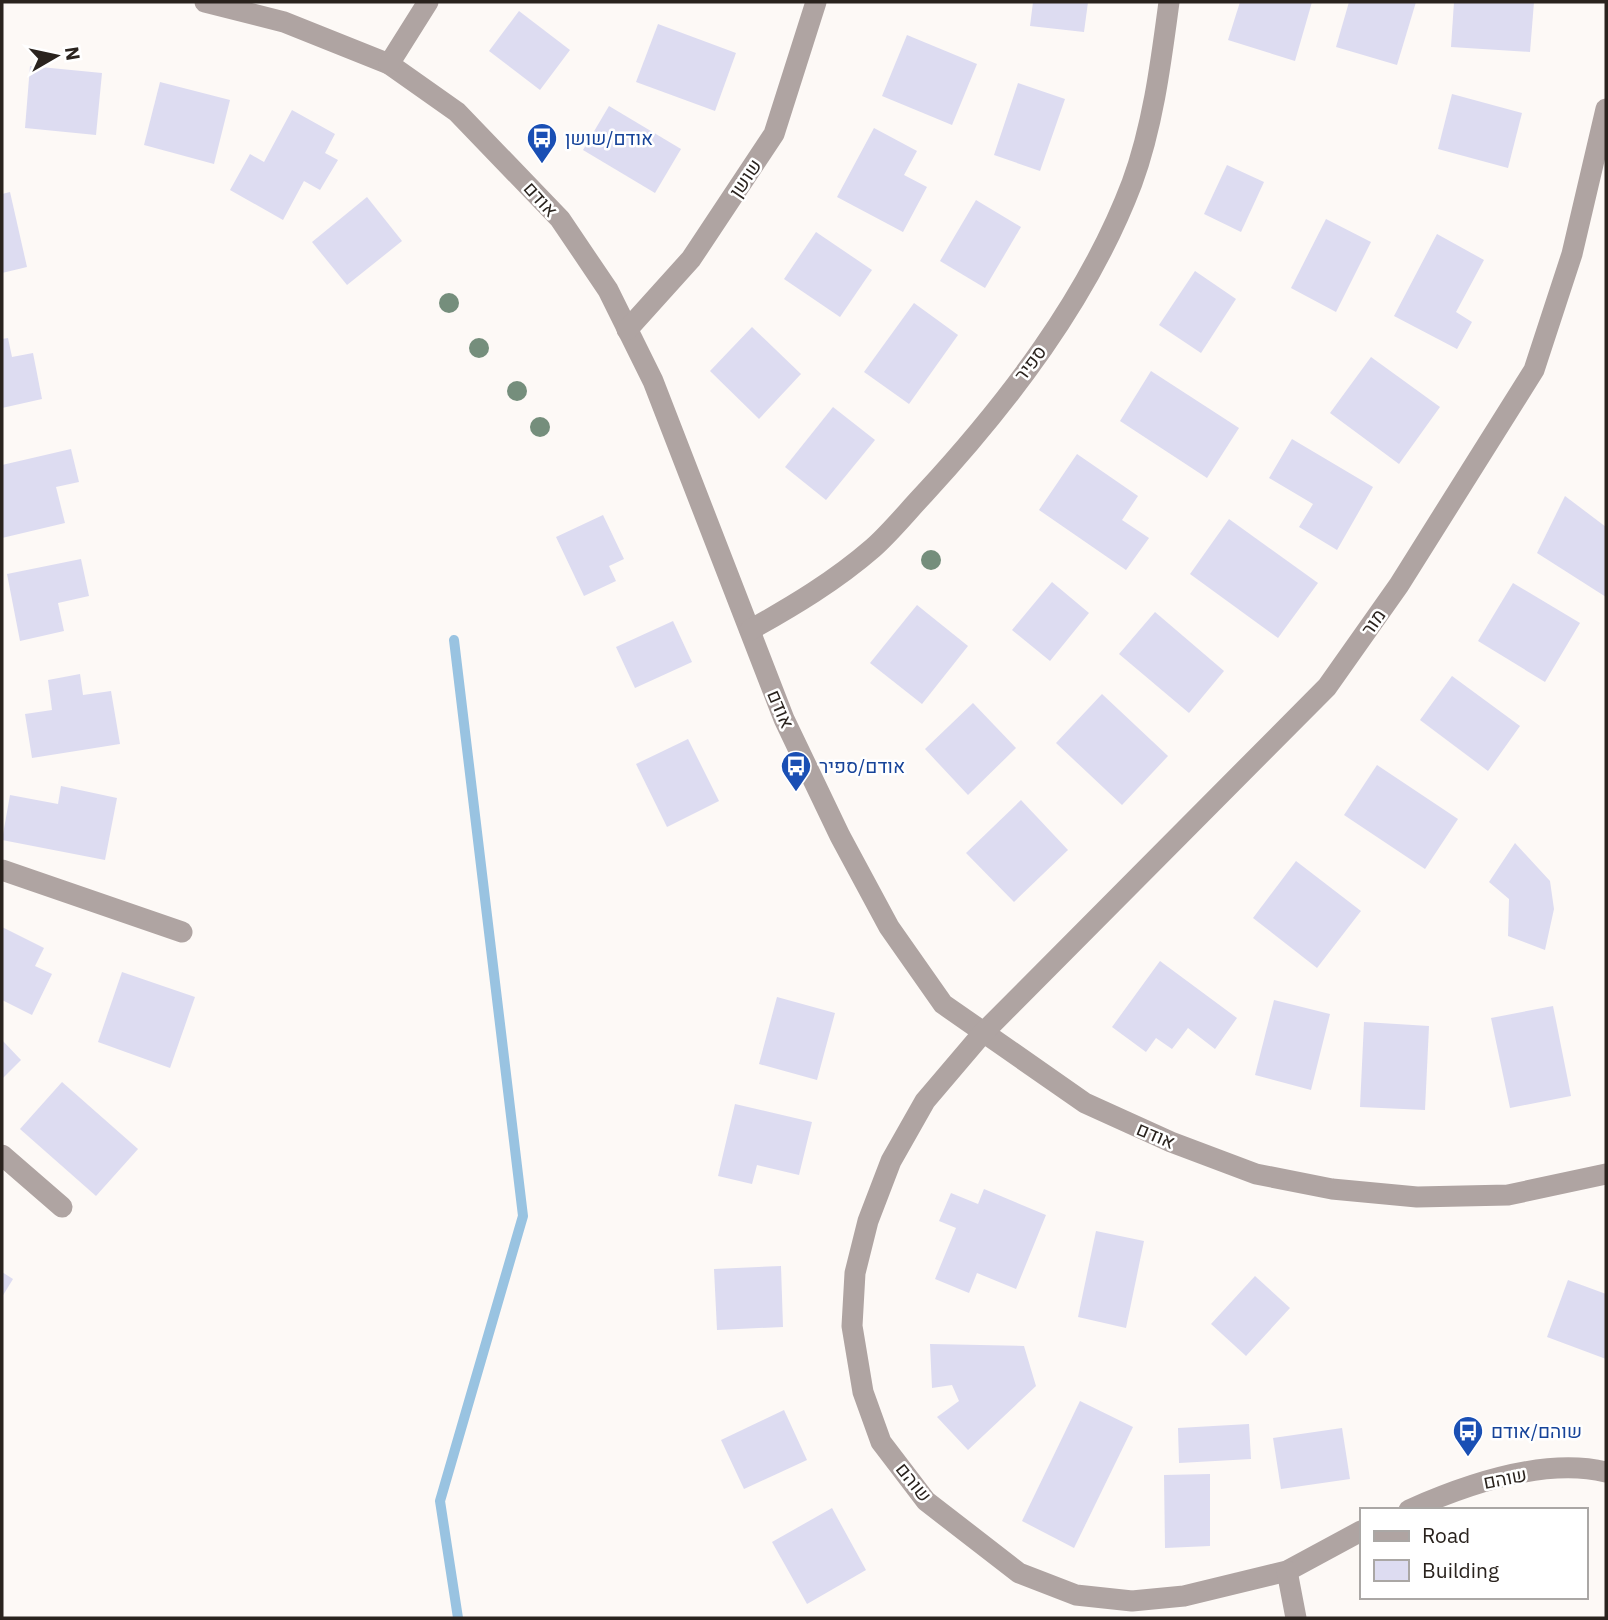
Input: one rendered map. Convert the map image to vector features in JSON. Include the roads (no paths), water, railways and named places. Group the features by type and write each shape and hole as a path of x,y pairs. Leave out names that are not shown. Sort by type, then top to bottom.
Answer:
{"street":[{"name":"אודם","path":"205,2 284,22 389,64 457,112 560,219 608,290 653,381 784,719 840,836 890,927 943,1004 982,1034 1085,1103 1171,1142 1256,1174 1332,1189 1417,1198 1508,1195 1606,1174"},
{"path":"389,64 428,2"},
{"name":"שושן","path":"627,330 691,259 775,134 816,2"},
{"name":"ספיר","path":"750,630 815,594 874,547 953,462 1041,350 1087,277 1132,183 1158,83 1169,2"},
{"name":"מור","path":"982,1034 1327,687 1399,585 1534,370 1572,254 1606,109"},
{"path":"2,870 182,932"},
{"name":"שוהם","path":"982,1034 925,1101 891,1161 868,1221 855,1273 852,1326 861,1379 881,1442 926,1501 1019,1573 1076,1595 1132,1601 1184,1596 1287,1571 1360,1532"},
{"path":"2,1155 62,1207"},
{"name":"שוהם","path":"1413,1508 1461,1486 1531,1472 1590,1468 1606,1472"},
{"path":"1287,1571 1296,1618"}],"waterway":[{"path":"454,640 523,1216 440,1501 458,1618"}],"place":[{"name":"אודם/שושן","path":"542,165"},
{"name":"אודם/ספיר","path":"796,793"},
{"name":"שוהם/אודם","path":"1468,1458"}]}
